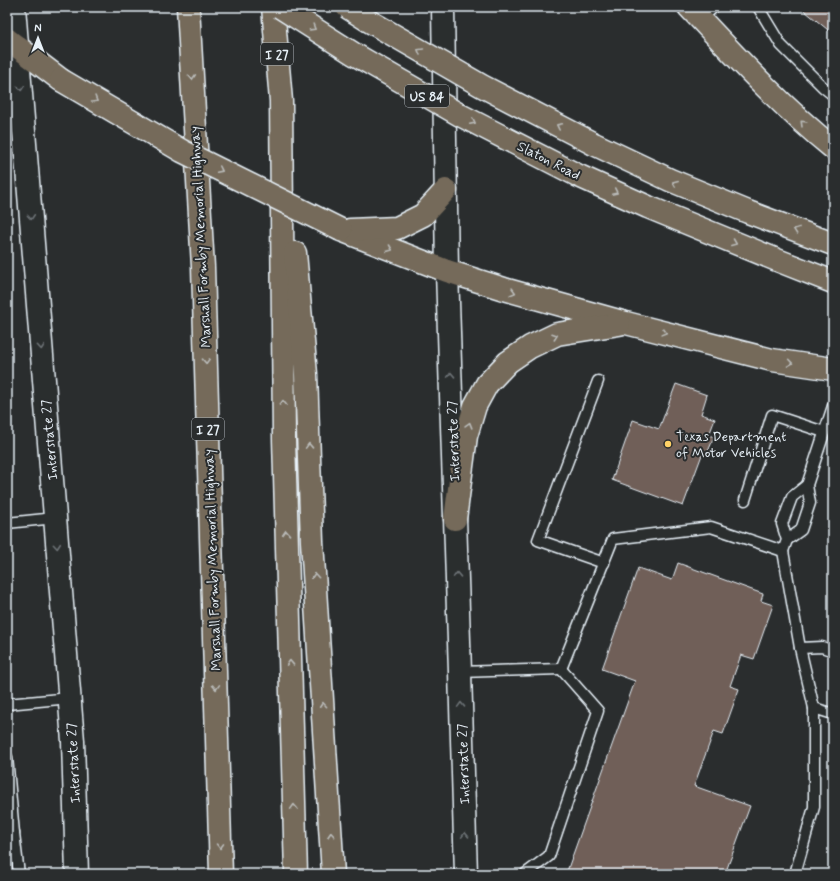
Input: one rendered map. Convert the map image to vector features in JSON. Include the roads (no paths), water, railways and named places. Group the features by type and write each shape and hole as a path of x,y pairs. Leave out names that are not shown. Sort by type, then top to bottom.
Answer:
{"highway":[{"name":"Marshall Formby Memorial Highway","path":"188,7 203,267 221,874"},
{"name":"I 27","path":"273,7 281,101 284,439 296,874"},
{"name":"Slaton Road","path":"280,7 354,54 460,115 579,176 655,210 833,282"},
{"name":"US 84","path":"347,7 482,86 594,144 670,180 748,212 833,244"},
{"path":"701,11 760,82 808,128 833,148"},
{"path":"12,43 61,80 182,152 340,230 447,271 504,289 626,323 772,360 833,369"},
{"path":"281,101 306,374 312,541 333,874"},
{"path":"340,230 397,228 423,215 446,190"},
{"path":"455,519 466,436 474,406 487,384 508,362 524,350 557,334 626,323"}],"main road":[{"name":"Interstate 27","path":"14,7 12,43 70,698 73,741 77,874"},
{"name":"Interstate 27","path":"443,7 447,271 466,874"}],"lane":[{"path":"758,7 781,45 833,95"},
{"path":"598,381 538,540 604,563"},
{"path":"787,540 782,524 792,497 806,485 833,406"},
{"path":"745,500 772,415 824,432"},
{"path":"795,874 814,807 814,708 800,648 783,551 787,540 801,530 810,503 806,485"},
{"path":"7,523 55,518"},
{"path":"561,669 613,539 711,527 783,551"},
{"path":"800,648 822,647 833,651"},
{"path":"460,672 561,669"},
{"path":"525,874 549,856 598,711 561,669"},
{"path":"7,704 70,698"},
{"path":"814,708 833,714"},
{"path":"7,757 10,834 19,874"}],"place":[{"name":"Texas Department of Motor Vehicles","path":"668,444"}]}
